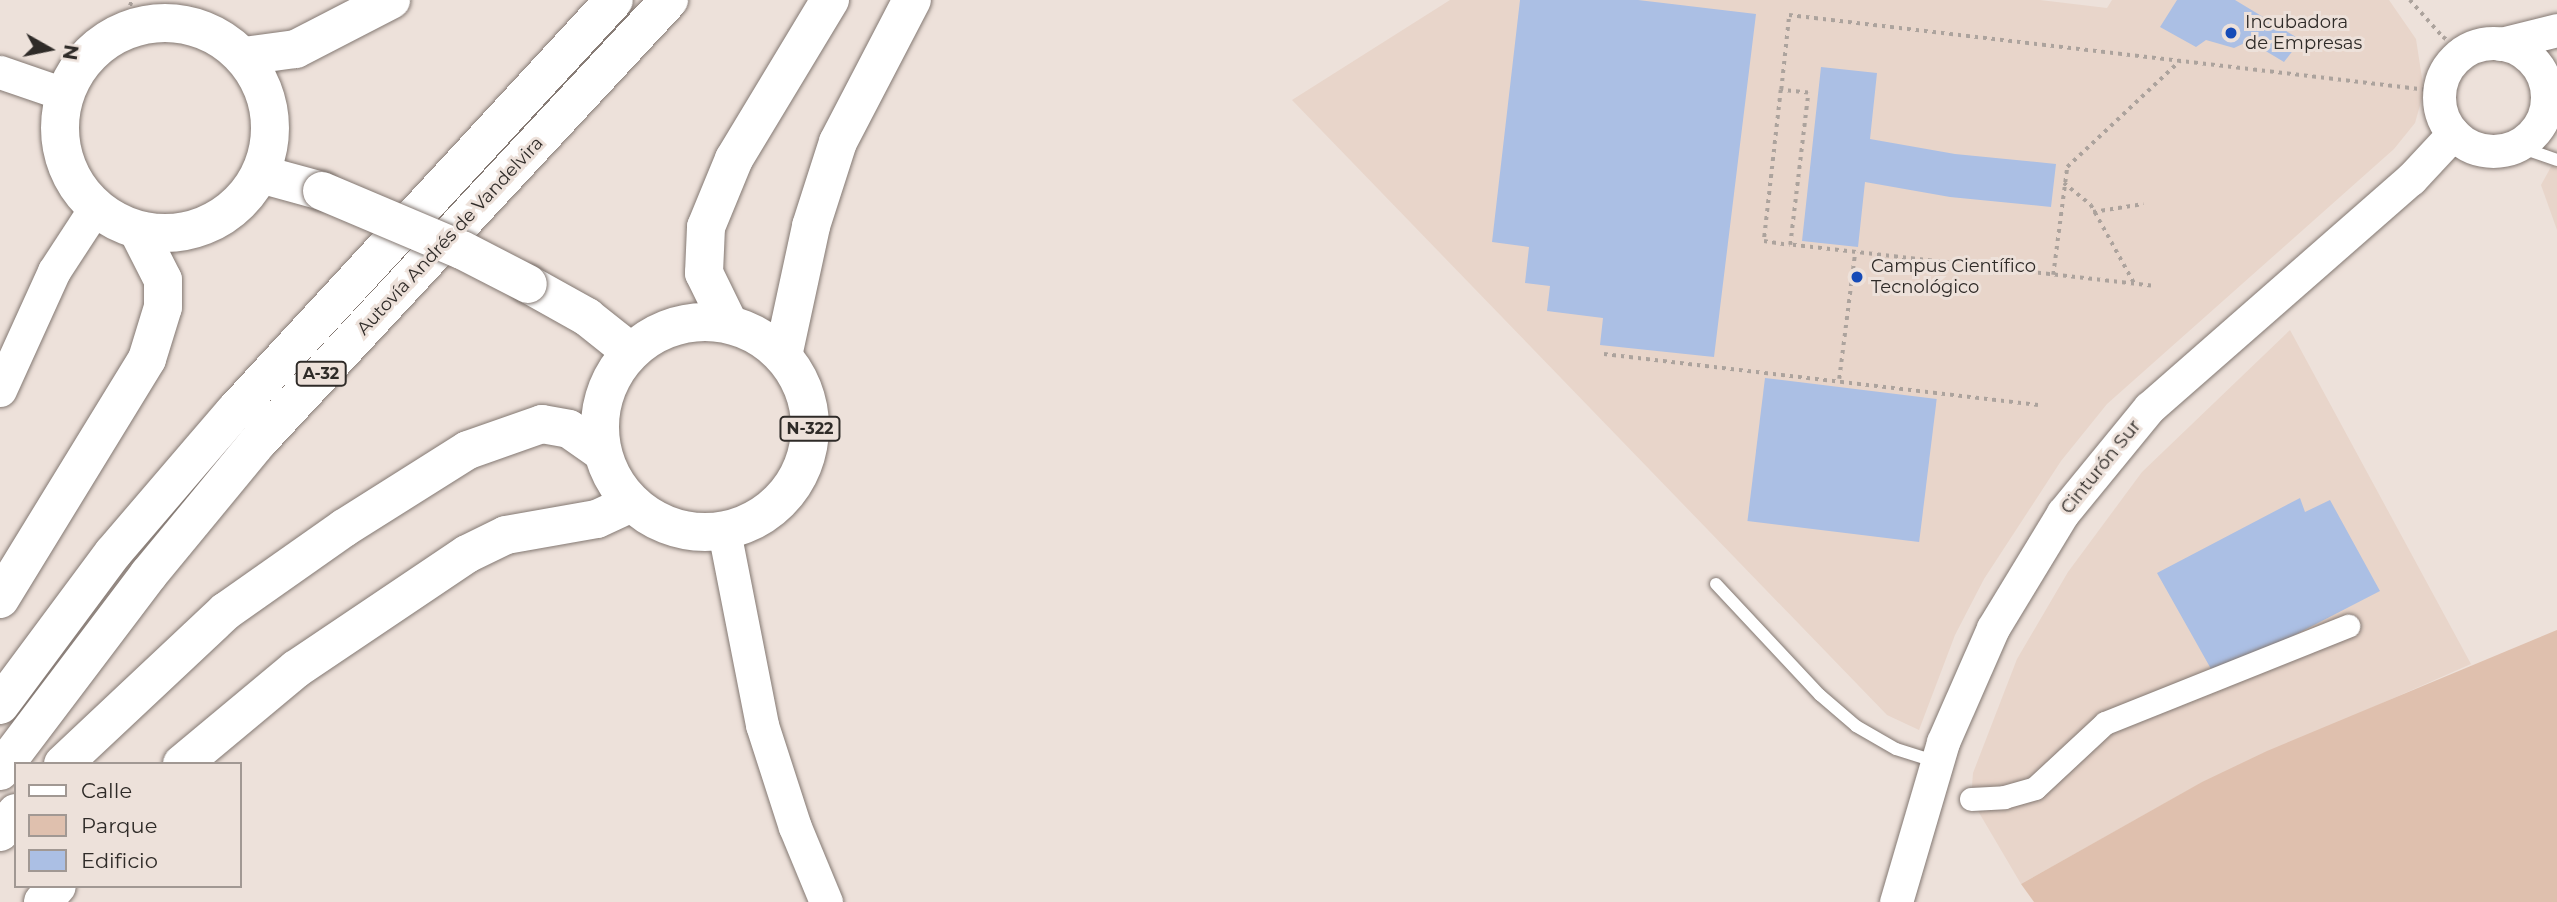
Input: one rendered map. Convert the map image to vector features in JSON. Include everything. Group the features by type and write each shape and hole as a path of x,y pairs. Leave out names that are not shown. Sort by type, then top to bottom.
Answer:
{"highway":[{"path":"244,57 296,49 391,0"},
{"name":"A-32","path":"0,705 113,553 234,412 614,0"},
{"name":"Autovía Andrés de Vandelvira","path":"0,771 133,595 257,443 669,0"},
{"path":"729,324 704,273 706,227 734,159 830,0"},
{"path":"783,356 811,226 838,142 912,0"},
{"path":"127,15 154,22 187,24 218,36 244,57 261,83 270,113 270,144 260,174 239,204 209,225 174,234 138,231 95,208 75,184 62,156 59,125 64,94 77,68 127,15"},
{"path":"260,174 322,191 462,250 587,317 631,352"},
{"path":"0,599 147,359 163,307 163,280 138,231"},
{"name":"N-322","path":"729,324 749,331 783,356 799,379 808,405 810,433 805,461 792,486 774,507 751,522 724,531 675,528 632,503 614,480 603,452 604,398 631,352 676,325 729,324"},
{"path":"65,762 226,611 344,527 468,450 542,424 569,429 603,452"},
{"path":"184,762 296,669 467,554 506,535 597,519 632,503"},
{"path":"0,832 14,815"},
{"path":"43,902 56,888"}],"main road":[{"path":"2501,44 2533,61 2552,77 2541,122 2517,146 2483,151 2453,134 2443,118 2440,90 2451,64 2465,52 2557,30"},
{"path":"0,72 64,94"},
{"name":"Cinturón Sur","path":"1896,902 1937,762 1993,628 2063,513 2149,408 2411,179 2453,134"},
{"path":"0,390 54,271 95,208"},
{"path":"724,531 762,725 795,827 826,902"}],"street":[{"path":"1971,799 2004,797 2035,788 2105,723 2348,626"}],"lane":[{"path":"2517,146 2557,160"},
{"path":"1716,584 1820,695 1856,726 1896,749 1937,762"}],"path":[{"path":"2410,0 2443,37 2465,52"},
{"path":"2151,286 1764,241 1789,15 2428,89"},
{"path":"2053,275 2067,167 2180,61"},
{"path":"1781,90 1808,93 1790,245"},
{"path":"2064,183 2093,212 2135,284"},
{"path":"2093,212 2143,204"},
{"path":"1839,380 1855,252"},
{"path":"1604,354 2038,405"}],"shaded area":[{"name":"Campus Científico Tecnológico","path":"1450,0 2040,0 2107,8 2112,0 2389,0 2416,39 2424,91 2415,123 2394,149 2107,404 2061,461 1984,579 1955,635 1919,730 1887,715 1292,100"},
{"path":"2557,156 2557,230 2541,185"},
{"path":"2290,330 2471,664 2203,782 2021,884 1971,799 1973,773 2017,659 2068,572 2142,472"}],"green space":[{"path":"2557,630 2557,902 2034,902 2021,884 2202,782 2267,751"}],"building":[{"path":"1520,0 1638,0 1756,14 1714,357 1600,345 1603,318 1547,311 1550,286 1525,283 1529,247 1492,242"},
{"name":"Incubadora de Empresas","path":"2177,0 2235,0 2301,40 2284,62 2249,41 2234,48 2206,40 2196,47 2160,27"},
{"path":"1821,67 1877,73 1870,139 1955,154 2056,164 2051,207 1950,197 1865,182 1858,247 1802,241"},
{"path":"1765,378 1937,399 1919,542 1747,521"},
{"path":"2300,498 2305,512 2330,500 2380,591 2215,676 2157,573"}],"place":[{"name":"Incubadora de Empresas","path":"2231,33"},
{"name":"Campus Científico Tecnológico","path":"1857,277"}]}
